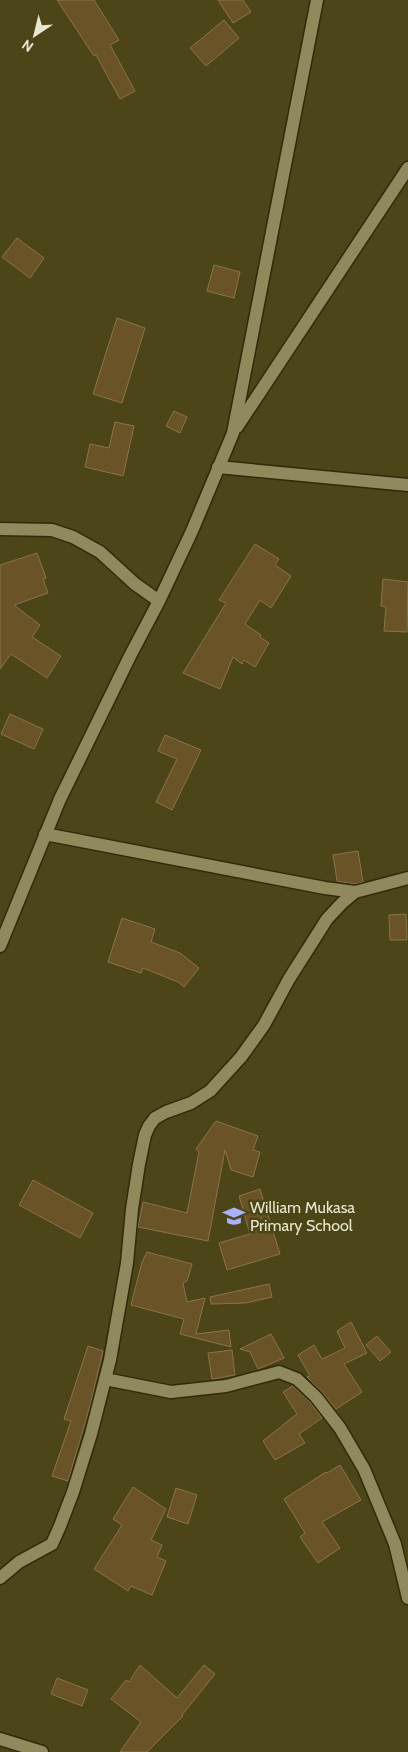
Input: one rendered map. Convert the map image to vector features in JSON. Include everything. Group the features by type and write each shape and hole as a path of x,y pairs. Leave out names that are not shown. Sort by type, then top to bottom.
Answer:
{"street":[{"path":"233,433 317,0"},
{"path":"0,946 60,799 159,601 192,531 233,433 408,168"},
{"path":"218,467 408,484"},
{"path":"0,529 52,530 73,537 100,552 135,584 159,601"},
{"path":"45,834 306,885 355,892"},
{"path":"0,1578 19,1562 52,1544 72,1492 91,1434 110,1360 127,1263 132,1209 139,1164 147,1130 155,1118 191,1103 210,1091 241,1057 264,1026 289,979 327,919 342,902 355,892 408,878"},
{"path":"105,1379 171,1392 226,1386 279,1372 297,1379 316,1397 340,1428 364,1469 395,1544 408,1598"},
{"path":"0,1739 42,1752"}],"building":[{"path":"57,0 94,0 119,40 110,45 135,91 120,99 96,55 94,56"},
{"path":"218,0 243,0 251,12 233,23"},
{"path":"224,20 239,38 206,66 190,48"},
{"path":"17,238 44,258 30,278 2,257"},
{"path":"214,265 240,272 234,298 207,291"},
{"path":"117,318 145,328 122,403 93,394"},
{"path":"174,411 187,417 180,433 166,426"},
{"path":"115,422 134,426 123,476 85,467 90,444 109,448"},
{"path":"255,544 279,559 275,565 291,576 271,608 260,600 245,624 269,643 255,667 244,660 242,664 233,657 220,689 183,673 226,603 219,600"},
{"path":"37,553 46,578 43,579 48,593 14,605 40,625 32,637 61,656 47,678 11,654 0,669 0,565"},
{"path":"383,579 408,582 407,632 384,631 386,607 381,606"},
{"path":"10,714 43,729 34,749 1,734"},
{"path":"165,735 201,750 172,810 156,802 177,759 158,751"},
{"path":"358,851 363,882 354,884 337,881 333,855"},
{"path":"406,914 407,940 390,940 389,915"},
{"path":"122,918 155,929 151,942 180,953 199,968 184,987 178,982 143,968 141,973 108,962"},
{"path":"216,1121 258,1136 253,1150 260,1152 253,1177 231,1170 225,1150 208,1241 138,1227 143,1202 187,1213 199,1152 196,1149"},
{"path":"33,1180 93,1213 80,1238 19,1205"},
{"path":"260,1189 280,1254 227,1270 219,1243 250,1234 239,1196"},
{"path":"147,1252 192,1264 187,1281 183,1283 187,1302 205,1298 196,1334 229,1330 231,1347 180,1334 184,1319 131,1305 142,1262"},
{"path":"269,1284 272,1297 246,1303 211,1304 210,1297"},
{"path":"351,1322 367,1353 344,1364 362,1392 336,1409 307,1377 310,1376 298,1355 314,1345 322,1359 345,1348 337,1331"},
{"path":"271,1334 284,1358 258,1369 250,1352 240,1349"},
{"path":"377,1336 391,1352 380,1361 366,1345"},
{"path":"88,1346 103,1351 89,1409 68,1481 52,1476 71,1421 64,1419"},
{"path":"232,1350 235,1375 212,1379 208,1353"},
{"path":"293,1386 310,1402 322,1418 299,1434 305,1443 275,1460 263,1441 297,1414 283,1392"},
{"path":"340,1465 361,1500 322,1522 340,1548 318,1563 300,1537 305,1533 284,1499"},
{"path":"133,1487 166,1509 151,1540 162,1545 157,1557 166,1561 152,1595 131,1586 128,1591 94,1569 122,1525 113,1519"},
{"path":"176,1488 197,1495 188,1524 167,1517"},
{"path":"140,1665 177,1698 204,1665 215,1674 183,1716 147,1752 120,1752 141,1722 111,1699 126,1680 129,1682"},
{"path":"57,1678 88,1690 82,1706 51,1694"}],"place":[{"name":"William Mukasa Primary School","path":"234,1216"}]}
